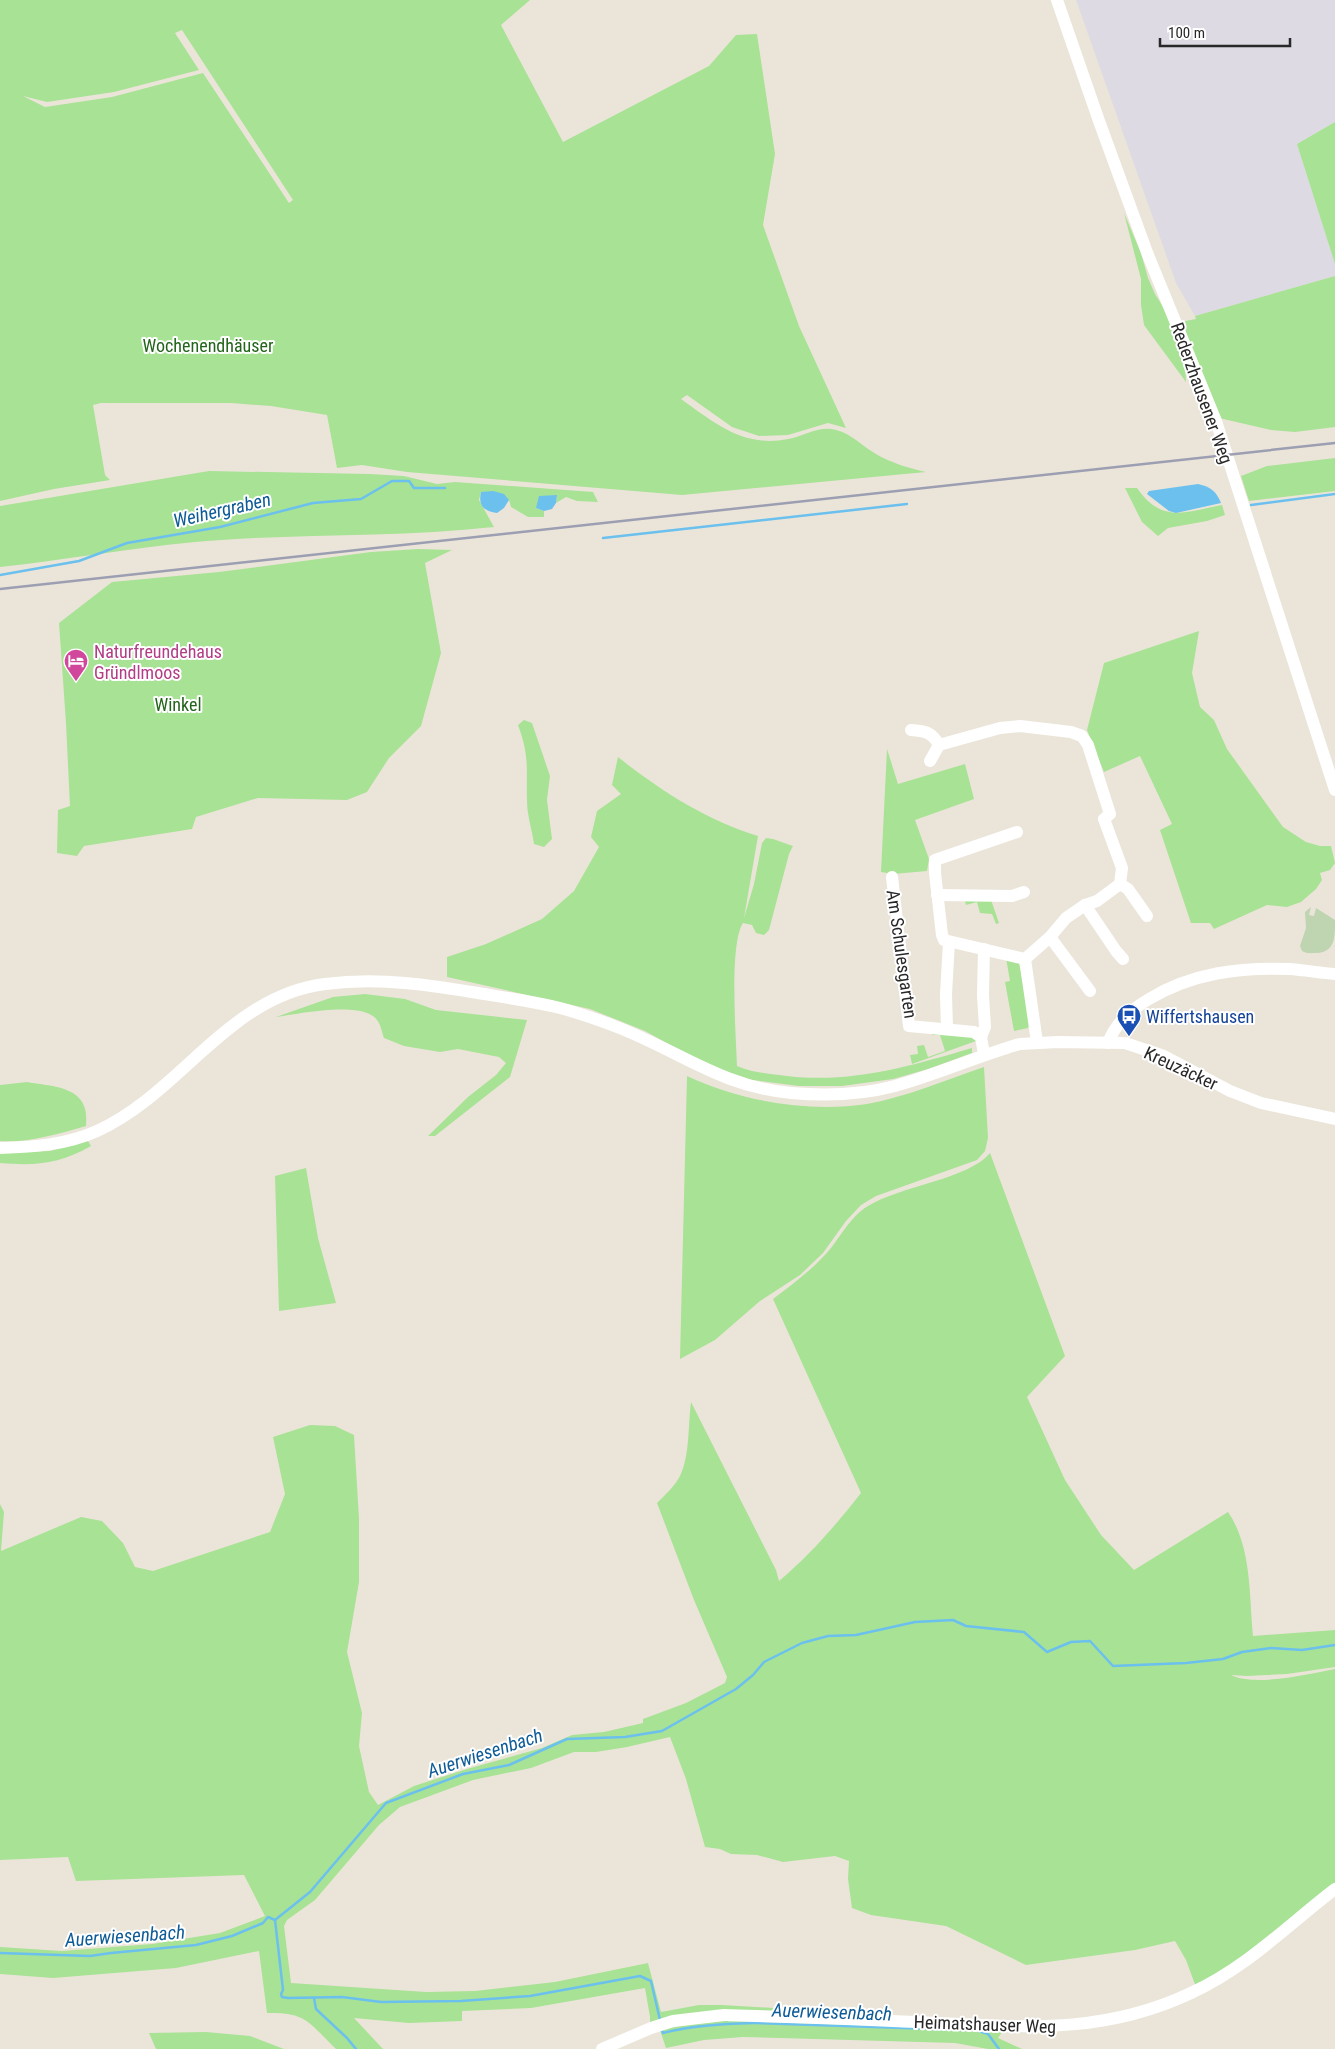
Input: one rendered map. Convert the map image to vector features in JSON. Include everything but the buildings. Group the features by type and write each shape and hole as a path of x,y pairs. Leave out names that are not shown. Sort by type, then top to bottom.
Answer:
{"street":[{"name":"Rederzhausener Weg","path":"1057,0 1145,246 1216,421 1335,790"},
{"path":"930,761 939,745 1000,728 1020,726 1071,732 1082,736 1088,745 1110,814 1104,820 1122,868 1120,884 1097,901 1085,905 1066,918 1050,937 1025,959"},
{"path":"911,730 927,731 934,736 939,745"},
{"path":"1017,832 935,860 937,895 942,935 948,942 1025,959"},
{"name":"Am Schulesgarten","path":"892,876 909,1026 966,1030 974,1032 980,1037"},
{"path":"1120,884 1128,890 1147,916"},
{"path":"937,895 1012,896 1024,892"},
{"path":"1085,905 1123,959"},
{"path":"1050,937 1090,991"},
{"name":"Am Schulesgarten","path":"947,1029 948,942"},
{"path":"984,950 983,995 985,1027 980,1037 984,1054"},
{"path":"1025,959 1037,1042"},
{"path":"1108,1042 1117,1024 1129,1014 1168,987 1185,980 1245,969 1290,969 1335,974"},
{"name":"Kreuzäcker","path":"0,1148 53,1144 98,1130 133,1110 211,1041 248,1014 289,993 321,984 353,980 393,980 428,984 561,1008 619,1028 714,1074 758,1088 790,1093 846,1094 895,1086 984,1054 1020,1044 1037,1042 1108,1042 1125,1043 1164,1056 1230,1091 1262,1103 1335,1119"},
{"name":"Heimatshauser Weg","path":"602,2049 651,2028 673,2021 724,2015 1053,2027 1110,2020 1153,2009 1211,1984 1251,1958 1335,1889"}],"shaded area":[{"path":"1076,0 1335,0 1335,122 1297,144 1335,264 1335,276 1195,316 1176,283"}],"green space":[{"name":"Wochenendhäuser","path":"0,0 530,0 501,25 563,142 709,66 736,35 757,34 775,154 763,225 799,326 846,428 828,423 788,435 759,436 732,427 687,395 681,399 718,425 743,437 772,441 788,439 818,430 836,430 847,434 871,451 888,460 926,472 682,495 407,472 362,465 337,468 327,415 271,406 231,403 101,403 93,405 105,475 110,480 54,489 0,501","holes":["182,30 293,200 289,203 203,73 112,97 45,107 23,96 47,102 114,92 199,70 175,33"]},
{"path":"1335,122 1335,264 1297,144"},
{"path":"1124,213 1141,253 1148,278 1177,338 1185,362 1186,382 1144,325 1141,305 1141,279"},
{"path":"1335,276 1335,427 1295,432 1271,430 1219,418 1180,322 1196,319 1195,316"},
{"path":"1335,458 1335,491 1249,501 1241,476 1267,466"},
{"path":"209,471 404,476 437,484 455,482 593,492 598,502 577,501 566,497 556,503 557,496 536,508 544,511 544,517 528,517 511,507 509,500 481,492 479,500 494,527 419,533 232,539 146,547 0,567 0,506"},
{"path":"1125,488 1137,488 1146,499 1165,511 1185,512 1222,505 1225,515 1207,521 1168,528 1158,536 1142,522"},
{"name":"Winkel","path":"418,549 452,550 425,563 441,653 421,726 389,758 367,792 347,800 258,798 196,817 192,829 84,846 77,856 57,853 58,810 70,806 59,623 112,582 219,572 371,552"},
{"path":"1199,631 1192,673 1200,707 1214,720 1227,749 1283,827 1306,842 1320,846 1331,846 1335,863 1330,870 1320,873 1322,880 1316,889 1301,902 1287,907 1267,905 1214,929 1210,923 1191,923 1160,830 1172,824 1140,756 1104,772 1087,730 1104,663"},
{"path":"524,720 532,723 550,776 547,800 552,839 544,847 534,844 528,812 527,763 518,725"},
{"path":"887,749 898,784 965,764 974,799 915,820 929,859 927,871 893,874 881,872"},
{"path":"618,757 667,793 702,813 758,836 744,918 754,884 762,843 766,838 793,846 789,854 769,930 764,935 756,933 752,925 743,923 739,934 736,950 734,992 737,1066 752,1071 779,1075 829,1078 900,1068 972,1048 972,1053 893,1079 842,1086 799,1086 752,1080 705,1064 645,1031 590,1009 447,977 447,957 486,944 542,919 574,891 599,847 591,837 597,811 621,794 612,785"},
{"path":"964,897 990,897 999,923 996,924 992,914 980,913 977,902 966,905"},
{"path":"1311,907 1309,915 1314,916 1316,908 1335,920 1333,942 1328,950 1324,952 1304,952 1300,946 1306,928 1305,912"},
{"path":"1006,958 1019,963 1030,1022 1028,1028 1014,1031 1005,982 1010,981"},
{"path":"365,994 405,999 436,1010 527,1020 510,1077 435,1136 428,1136 468,1097 496,1075 506,1063 499,1057 458,1049 440,1052 404,1046 384,1038 377,1020 370,1014 358,1011 344,1009 313,1011 276,1017 333,997"},
{"path":"933,1030 973,1036 976,1041 912,1064 910,1055 918,1054 917,1046 924,1045 928,1057 945,1051 940,1035 932,1035"},
{"path":"984,1067 988,1138 985,1151 977,1160 876,1196 861,1205 846,1221 823,1253 800,1275 760,1301 715,1340 680,1359 687,1076 708,1085 752,1098 798,1106 821,1107 867,1104 896,1097"},
{"path":"27,1082 49,1085 69,1091 77,1096 83,1103 86,1113 86,1126 33,1139 0,1141 0,1085"},
{"path":"88,1141 91,1146 69,1157 58,1160 36,1164 0,1163 0,1153 50,1151"},
{"path":"990,1153 1065,1356 1027,1397 1065,1480 1101,1535 1134,1570 1228,1512 1236,1526 1245,1556 1250,1588 1253,1636 1335,1630 1335,1667 1287,1674 1231,1675 1254,1680 1268,1680 1335,1669 1335,1887 1250,1954 1196,1987 1186,1960 1175,1941 1135,1950 1026,1965 946,1926 871,1915 852,1908 848,1879 849,1861 835,1856 783,1862 757,1855 731,1854 720,1849 705,1847 686,1779 670,1737 596,1752 574,1752 531,1768 473,1780 400,1807 379,1825 315,1900 287,1920 284,1926 291,1983 426,1992 475,1991 555,1982 648,1963 661,2012 699,2005 722,2005 824,2011 843,2016 734,2013 650,2027 645,1988 531,2008 462,2011 462,2021 409,2023 354,2018 383,2049 336,2049 313,2026 299,2017 280,2013 267,2013 259,1951 176,1968 53,1978 0,1974 0,1947 62,1951 152,1944 220,1933 265,1916 244,1875 76,1881 68,1857 0,1860 0,1504 4,1512 1,1551 81,1517 102,1521 123,1543 135,1567 153,1571 270,1532 285,1494 273,1437 310,1425 335,1426 354,1435 359,1519 359,1582 347,1652 362,1713 359,1746 369,1792 378,1805 414,1786 542,1748 572,1735 604,1732 643,1723 643,1719 686,1703 725,1683 727,1677 694,1600 657,1503 675,1484 683,1468 686,1459 691,1402 776,1570 779,1581 822,1539 861,1493 773,1299 817,1263 829,1251 849,1223 868,1206 898,1193 951,1176 980,1162"},
{"path":"306,1168 318,1238 336,1303 279,1311 275,1176"},
{"path":"750,2020 1004,2029 998,2038 1022,2049 988,2049 955,2043 743,2037 704,2040 666,2048 660,2030 706,2021"},
{"path":"206,2032 250,2036 284,2049 156,2049 149,2033"}],"water":[{"path":"1198,484 1212,490 1221,503 1176,513 1169,511 1147,494 1149,491"},
{"path":"493,491 504,494 509,500 504,508 497,513 485,509 480,501 481,492"},
{"path":"557,495 556,503 552,509 544,511 536,508 539,496"}],"waterway":[{"name":"Weihergraben","path":"0,575 79,561 127,543 220,527 313,503 361,499 392,481 409,481 414,488 445,488"},
{"path":"1251,505 1335,494"},
{"path":"603,538 907,504"},
{"name":"Auerwiesenbach","path":"0,1953 90,1956 196,1945 232,1936 263,1923 268,1917 275,1920 310,1892 386,1803 463,1774 509,1765 567,1739 625,1737 662,1731 736,1689 753,1675 764,1662 802,1643 828,1636 856,1635 915,1622 953,1620 966,1626 1024,1632 1047,1652 1071,1642 1090,1641 1113,1666 1186,1663 1223,1659 1242,1652 1271,1648 1302,1650 1335,1645"},
{"name":"Auerwiesenbach","path":"275,1920 283,1990 282,1997 342,1997 381,2002 461,2001 530,1996 640,1976 651,1981 660,2020"},
{"path":"314,1998 316,2009 356,2049"},
{"name":"Auerwiesenbach","path":"662,2030 663,2033 721,2024 755,2023 963,2030"},
{"name":"Auerwiesenbach","path":"979,2031 988,2034 999,2049"}],"railway":[{"path":"0,589 1335,443"}],"place":[{"name":"Naturfreundehaus Gründlmoos","path":"76,682"},
{"name":"Wiffertshausen","path":"1129,1037"}]}
